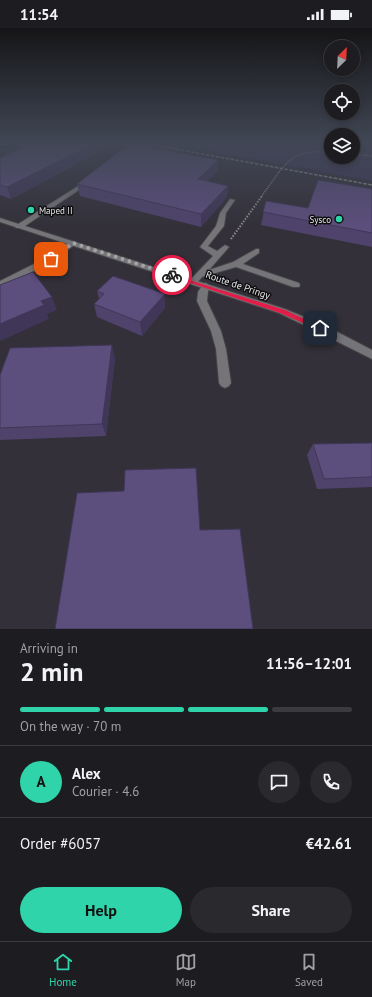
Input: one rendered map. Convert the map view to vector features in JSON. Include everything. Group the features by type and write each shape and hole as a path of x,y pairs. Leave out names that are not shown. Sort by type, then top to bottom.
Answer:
{"street":[{"path":"19,226 92,180"},
{"path":"217,255 204,247 220,226 223,213 232,200"},
{"name":"Route de Pringy","path":"0,220 73,243 196,278 206,286 282,311 320,328 372,355"},
{"path":"0,285 40,266 73,243"},
{"path":"196,278 225,247"},
{"path":"196,278 246,260 256,251"},
{"path":"236,264 296,285"},
{"path":"206,286 203,292 202,301 216,331 221,349 225,382"}],"path":[{"path":"225,247 281,170"}],"shaded area":[{"path":"0,170 312,170 372,181 372,629 0,629"},
{"path":"312,170 372,170 372,181"}],"building":[{"path":"0,170 41,170 7,187 0,185"},
{"path":"95,170 207,170 198,179 228,186 201,214 77,184"},
{"name":"Sysco","path":"318,180 372,189 372,233 263,212 266,201 308,208"},
{"path":"33,272 52,297 41,301 44,305 0,324 0,285"},
{"path":"113,276 165,294 140,322 94,304 104,294 97,291"},
{"path":"112,345 102,424 0,428 0,375 10,348"},
{"path":"372,443 372,477 324,479 313,444"},
{"path":"196,468 200,530 240,529 253,629 55,629 77,493 124,491 125,470"}],"railway":[{"path":"290,170 372,185"}],"way so far":[{"path":"51,259 73,243 172,275"}],"place":[{"name":"Maped II","path":"31,210"},
{"name":"Sysco","path":"339,219"}],"route":[{"path":"172,275 282,311 320,328"}]}
